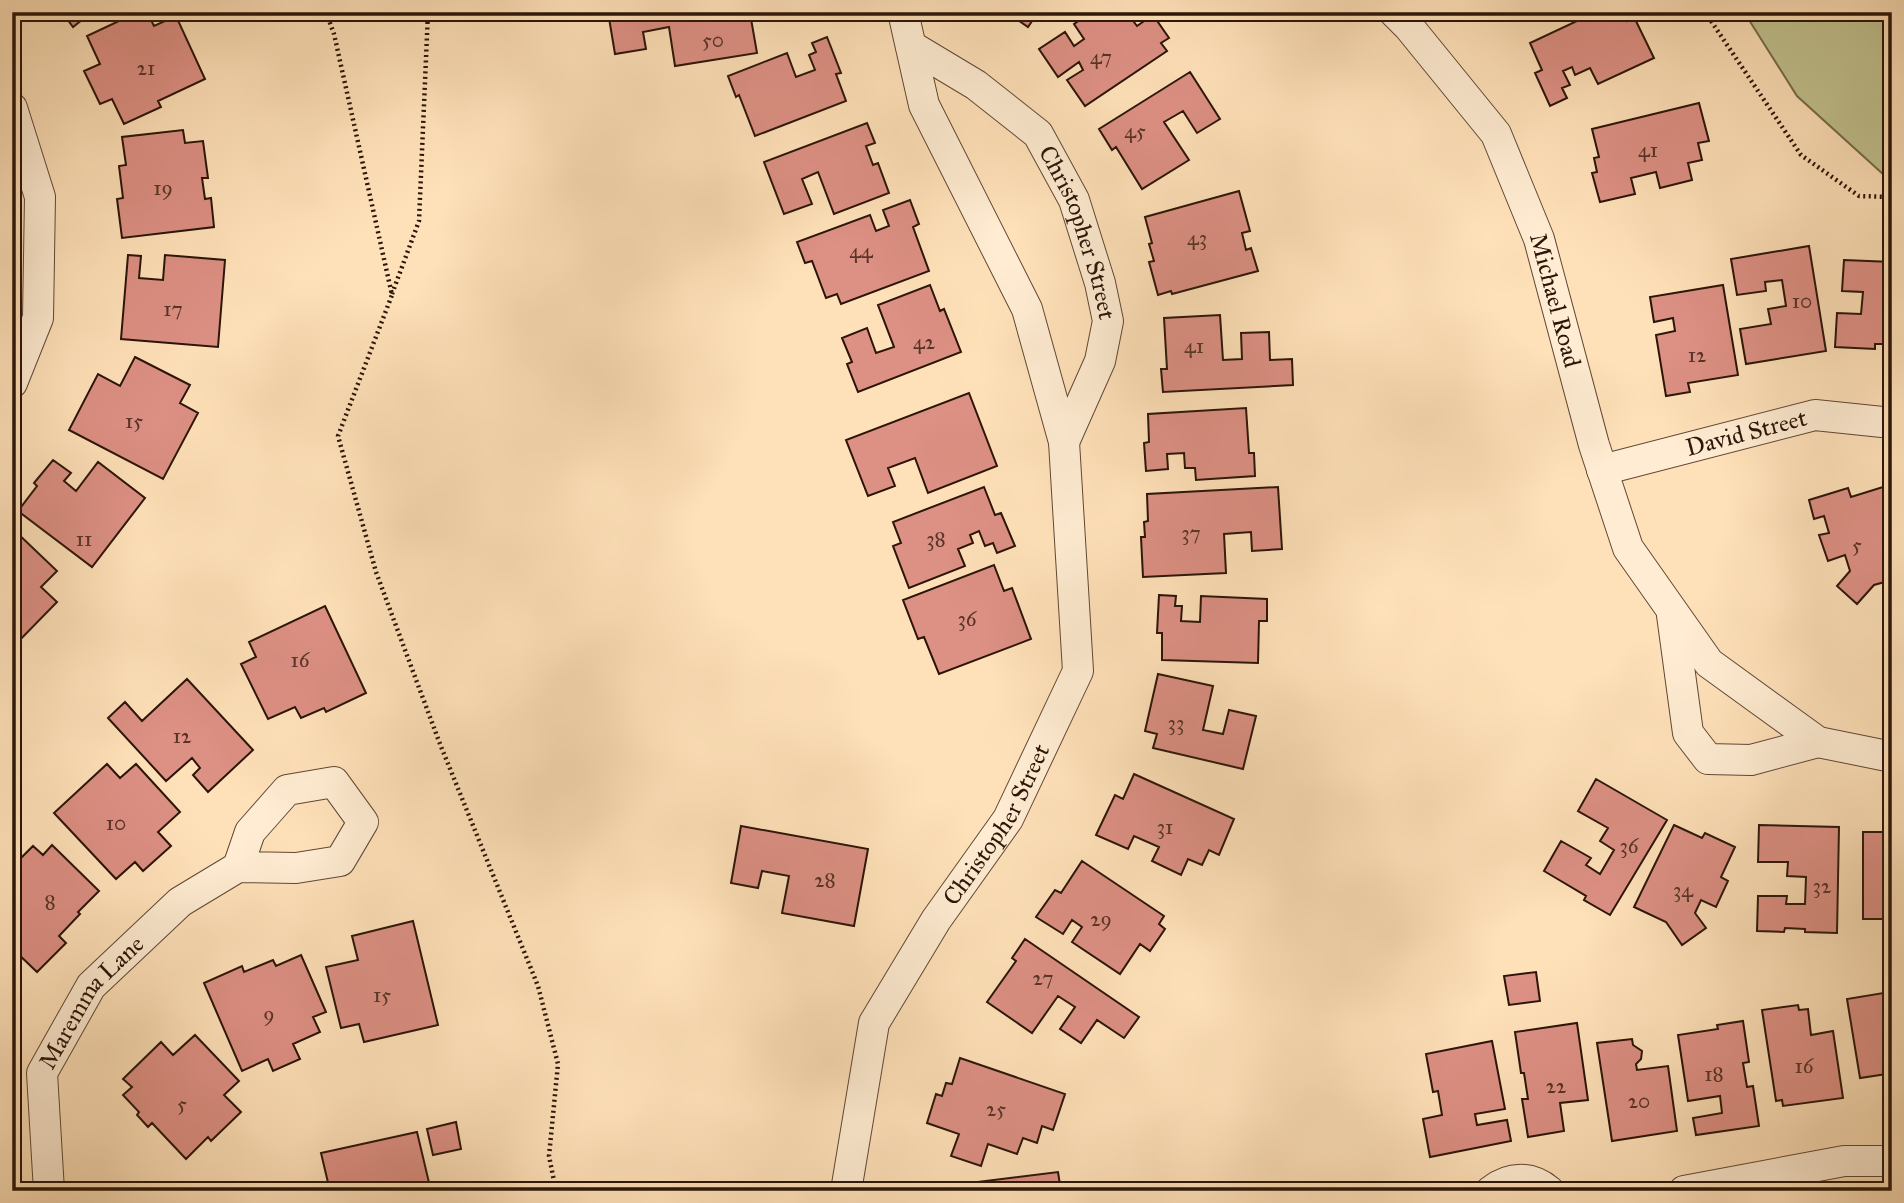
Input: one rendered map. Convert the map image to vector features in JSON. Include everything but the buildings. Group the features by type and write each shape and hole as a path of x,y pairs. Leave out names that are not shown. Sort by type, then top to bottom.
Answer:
{"street":[{"name":"Christopher Street","path":"846,1191 874,1023 936,920 1008,819 1079,671 1064,442 1027,309 924,105 903,12"},
{"name":"Michael Road","path":"1394,12 1496,134 1539,239 1602,470 1628,548 1709,663 1818,741 1892,757"},
{"name":"Christopher Street","path":"911,46 976,85 1038,134 1074,200 1100,283 1108,321 1100,361 1064,442"},
{"path":"12,108 40,197 38,318 12,383"},
{"name":"David Street","path":"1602,470 1815,415 1892,423"},
{"name":"Michael Road","path":"1671,611 1688,733 1708,759 1751,760 1818,741"},
{"name":"Maremma Lane","path":"49,1191 42,1073 91,986 180,902 238,867"},
{"path":"1684,1191 1844,1161 1892,1161"},
{"path":"1491,1191 1506,1182 1520,1179 1535,1181 1549,1191"}],"path":[{"path":"326,12 334,34 392,295"},
{"path":"428,12 419,222 338,436 376,572 440,744 538,986 558,1064 549,1156 556,1191"},
{"path":"1706,12 1801,155 1859,196 1892,197"}],"green space":[{"path":"1744,12 1892,12 1892,176 1884,175 1797,96"}]}
